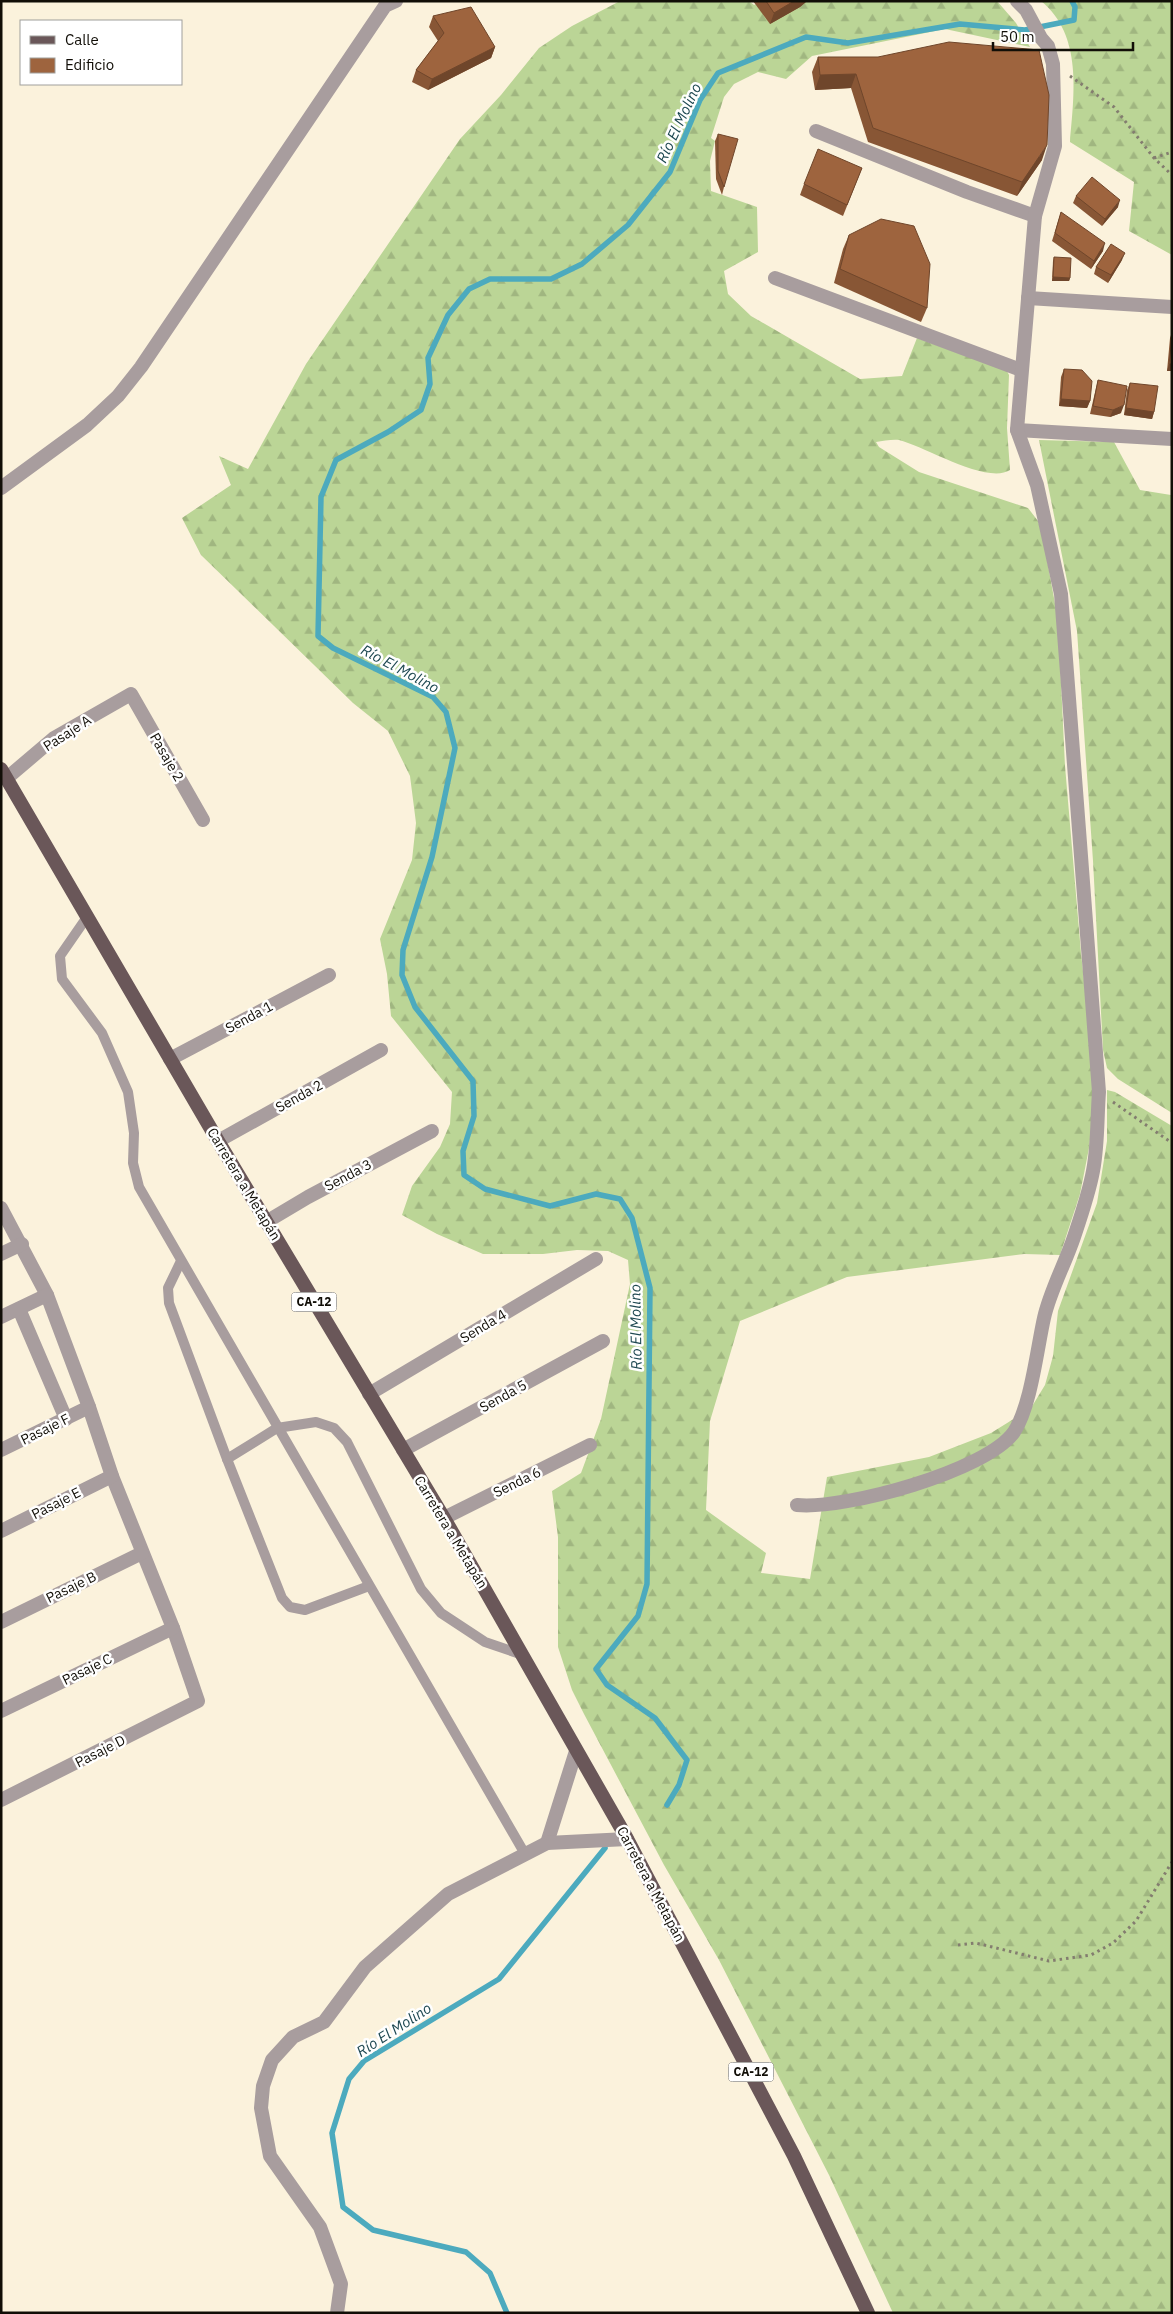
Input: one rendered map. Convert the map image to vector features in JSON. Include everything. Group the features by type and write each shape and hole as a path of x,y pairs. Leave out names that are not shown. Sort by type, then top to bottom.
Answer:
{"main road":[{"name":"Carretera a Metapán","path":"4,774 170,1060 444,1518 627,1840 794,2156 868,2313"}],"street":[{"path":"797,1505 828,1506 919,1484 958,1469 1002,1446 1015,1431 1023,1412 1034,1371 1044,1316 1075,1235 1093,1171 1099,1092 1061,594 1037,485 1017,430 1035,216 1055,146 1053,64 1048,46 1041,38 1026,10 1017,1"},
{"path":"1,488 87,425 118,396 141,367 388,3"},
{"path":"816,131 967,192 1035,216"},
{"path":"775,278 1021,370"},
{"path":"1028,298 1172,306"},
{"path":"1017,430 1172,440"},
{"name":"Pasaje A","path":"4,774 54,738 131,694"},
{"name":"Pasaje 2","path":"131,694 203,820"},
{"name":"Senda 1","path":"170,1060 329,975"},
{"name":"Senda 2","path":"218,1141 381,1050"},
{"name":"Senda 3","path":"266,1222 308,1196 432,1131"},
{"path":"1,1208 22,1244 47,1294 89,1407 112,1476 173,1628"},
{"path":"1,1254 22,1244"},
{"name":"Senda 4","path":"369,1394 596,1259"},
{"path":"1,1317 47,1294"},
{"path":"20,1309 66,1419"},
{"name":"Senda 5","path":"403,1450 603,1341"},
{"name":"Pasaje F","path":"1,1450 89,1407"},
{"name":"Senda 6","path":"444,1518 590,1445"},
{"name":"Pasaje E","path":"1,1531 112,1476"},
{"name":"Pasaje B","path":"1,1622 142,1553"},
{"name":"Pasaje D","path":"1,1800 198,1701 173,1628"},
{"name":"Pasaje C","path":"1,1711 173,1628"},
{"path":"547,1843 576,1750"},
{"path":"337,2313 341,2284 320,2227 270,2156 261,2108 263,2086 272,2060 293,2037 324,2022 365,1967 448,1894 547,1843 627,1840"}],"lane":[{"path":"87,917 60,956 62,979 102,1033 128,1092 134,1133 133,1163 139,1187 525,1854"},
{"path":"181,1261 168,1288 169,1303 227,1460 282,1598 290,1608 305,1610 369,1586"},
{"path":"227,1460 277,1428 316,1422 334,1428 347,1442 421,1589 441,1613 485,1642 523,1655"}],"path":[{"path":"1053,64 1114,108 1154,158 1172,175"},
{"path":"1154,158 1172,152"},
{"path":"1099,1092 1172,1143"},
{"path":"958,1944 976,1943 1049,1961 1091,1955 1113,1944 1136,1921 1172,1862"}],"green space":[{"path":"620,1 749,1 754,5 762,1 997,1 1016,23 1030,47 945,29 812,56 786,79 758,72 734,84 724,97 711,138 715,141 710,161 711,191 757,207 758,252 724,271 728,294 751,316 860,379 902,376 917,338 1007,371 1009,375 1007,428 1010,470 1000,473 971,469 899,440 876,442 879,447 919,472 1028,508 1038,521 1043,538 1058,620 1065,766 1081,953 1096,1090 1089,1148 1080,1194 1060,1255 1024,1254 847,1277 740,1321 710,1421 706,1510 766,1553 761,1573 810,1579 827,1477 929,1457 991,1433 1031,1408 1045,1385 1053,1356 1058,1311 1097,1203 1107,1141 1107,1090 1115,1092 1172,1126 1172,2313 893,2313 829,2175 719,1960 664,1865 584,1714 572,1690 558,1647 558,1537 552,1491 581,1473 601,1419 630,1284 628,1260 608,1251 577,1250 543,1254 483,1254 437,1234 402,1215 412,1186 440,1147 450,1124 452,1092 391,1016 387,974 380,939 412,860 416,823 410,776 388,731 353,703 201,555 182,518 231,485 219,456 248,469 306,364 460,139 501,95 539,48 572,26"},
{"path":"1041,1 1172,1 1172,255 1129,231 1134,182 1070,142 1074,86 1070,48 1064,31 1054,15"},
{"path":"1039,440 1114,442 1140,490 1171,495 1172,475 1172,1113 1118,1079 1107,1068 1103,1050 1093,861 1077,631"}],"building":[{"path":"766,1 794,1 774,13"},
{"path":"471,7 495,47 432,79 416,70 444,33 433,16"},
{"path":"949,42 1039,50 1049,95 1047,145 1022,182 873,128 856,74 820,75 818,57 878,57"},
{"path":"718,134 738,139 724,187 718,171"},
{"path":"818,149 862,168 847,205 804,184"},
{"path":"1092,177 1120,200 1105,219 1076,196"},
{"path":"1061,212 1105,243 1094,261 1055,233"},
{"path":"881,219 914,226 930,264 927,308 840,269 849,235"},
{"path":"1111,244 1125,253 1111,275 1096,267"},
{"path":"1054,257 1071,258 1070,278 1053,277"},
{"path":"1172,336 1172,364 1169,364"},
{"path":"1064,369 1082,370 1092,381 1090,401 1061,399"},
{"path":"1098,380 1127,386 1124,405 1113,410 1093,406"},
{"path":"1130,383 1158,386 1154,412 1126,408"}],"waterway":[{"name":"Río El Molino","path":"667,1805 679,1785 687,1760 655,1718 607,1685 596,1669 638,1616 647,1584 650,1288 632,1218 620,1199 596,1194 550,1206 485,1189 464,1175 463,1151 474,1116 473,1081 415,1007 402,975 403,950 432,857 455,748 446,712 433,697 333,648 318,636 321,497 336,460 388,432 421,410 430,384 428,358 448,315 469,289 490,279 551,279 582,264 628,225 670,172 700,100 718,73 806,37 848,43 960,24 1025,30 1074,20 1075,7 1072,1"},
{"name":"Río El Molino","path":"507,2313 490,2273 466,2252 373,2230 343,2207 332,2133 349,2079 364,2061 499,1979 605,1848"}]}
